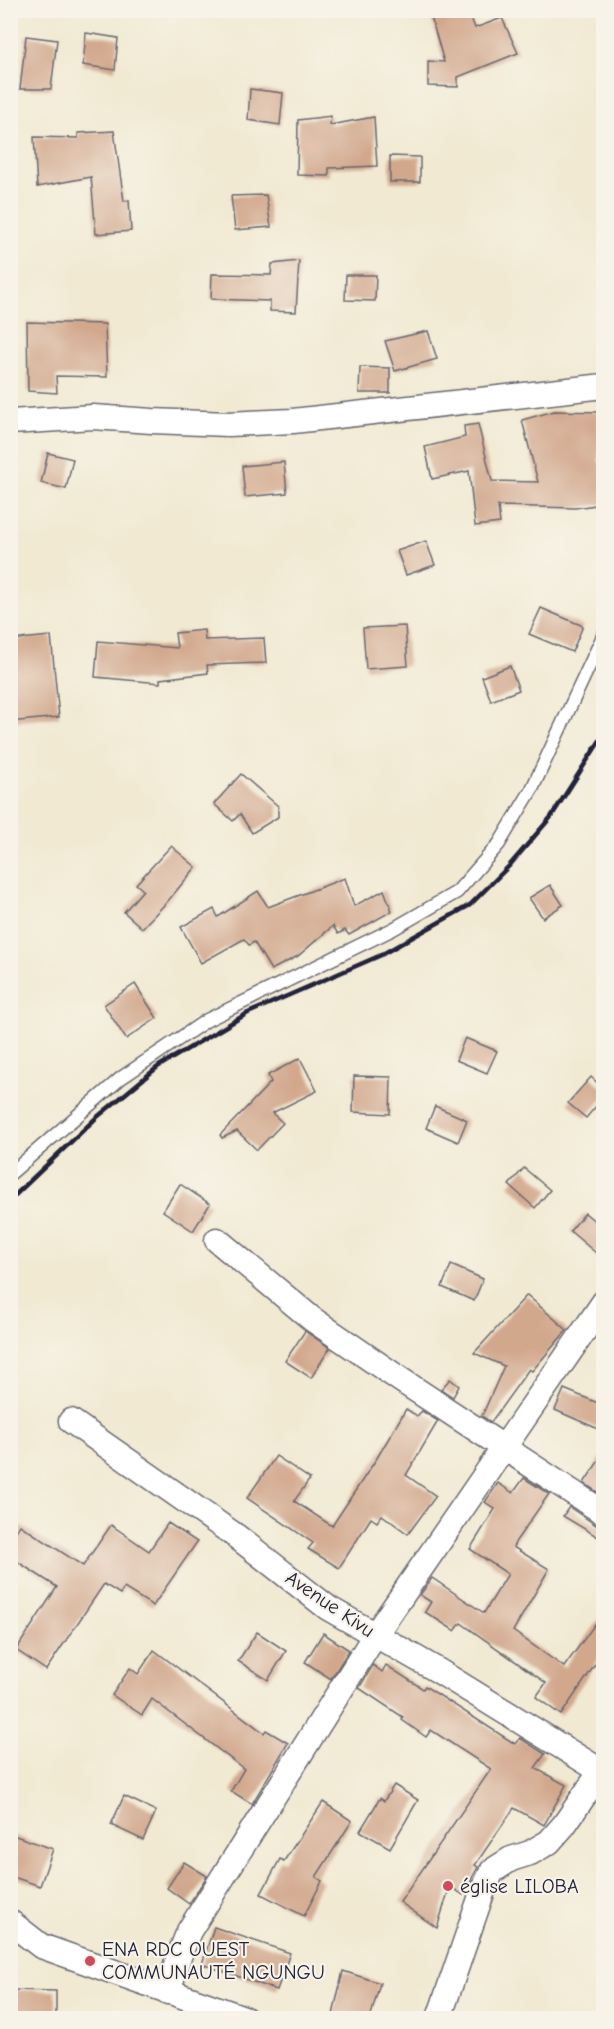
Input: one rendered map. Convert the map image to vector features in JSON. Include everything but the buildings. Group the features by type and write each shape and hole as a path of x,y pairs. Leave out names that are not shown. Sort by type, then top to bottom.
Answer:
{"street":[{"path":"10,422 93,417 152,422 228,424 293,421 479,398 603,386"},
{"path":"217,1240 312,1319 603,1513"},
{"path":"168,1992 189,1931 375,1635 603,1302"},
{"name":"Avenue Kivu","path":"71,1421 236,1536 328,1608 437,1670 602,1771 564,1825 549,1842 530,1853 511,1859 492,1871 482,1893 439,2019"},
{"path":"10,1922 41,1946 244,2019"}],"lane":[{"path":"10,1174 120,1078 207,1020 393,929 457,891 499,844 532,789 603,634"}],"railway":[{"path":"10,1200 96,1118 159,1066 248,1013 379,956 470,905 509,866 551,817 604,734"}],"place":[{"name":"église LILOBA","path":"448,1886"},
{"name":"ENA RDC OUEST COMMUNAUTÉ NGUNGU","path":"90,1961"}]}
